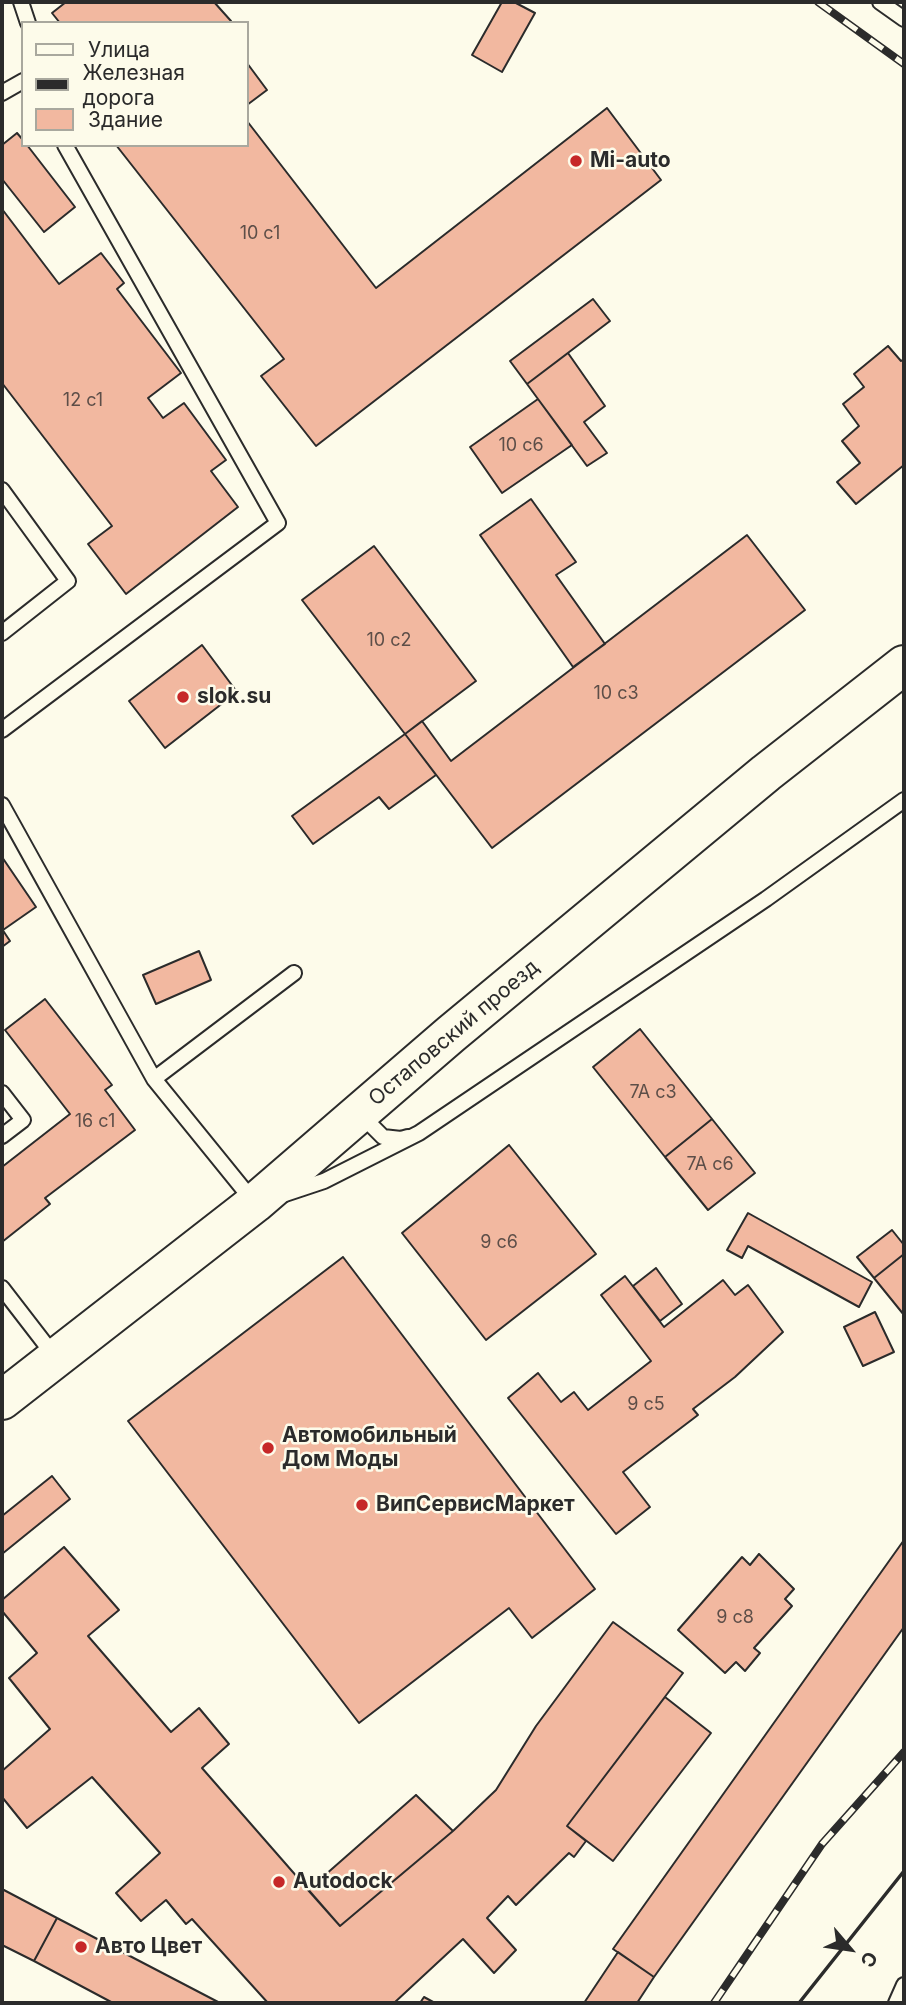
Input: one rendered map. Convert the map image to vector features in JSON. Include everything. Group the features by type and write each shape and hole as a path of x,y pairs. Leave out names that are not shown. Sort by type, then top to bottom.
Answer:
{"main road":[{"name":"Остаповский проезд","path":"2,1400 255,1203 451,1034 755,781 904,665"}],"lane":[{"path":"21,2 27,21"},
{"path":"880,2 904,19"},
{"path":"2,93 21,82"},
{"path":"2,730 278,523 66,147"},
{"path":"2,490 68,581 2,633"},
{"path":"2,805 154,1079 255,1203 324,1181 419,1133 766,898 904,800"},
{"path":"154,1079 294,973"},
{"path":"2,1093 23,1120 2,1136"},
{"path":"359,1113 383,1137 401,1139 419,1133"},
{"path":"2,1288 57,1359"},
{"path":"896,2003 904,1985"}],"building":[{"path":"66,2 214,2 231,21 58,21 52,13"},
{"path":"502,2 514,2 535,13 502,72 472,55"},
{"path":"248,64 267,90 248,104"},
{"path":"607,108 661,180 316,446 261,376 284,359 118,147 248,147 248,122 376,288"},
{"path":"17,133 21,138 21,147 29,147 75,207 44,232 2,179 2,145"},
{"path":"2,209 59,284 101,253 124,283 117,289 181,373 148,398 163,418 184,403 226,460 211,471 238,507 126,594 88,544 112,526 2,383"},
{"path":"593,299 610,321 527,384 510,361"},
{"path":"888,346 901,361 904,359 904,465 856,504 837,482 860,463 842,441 859,426 843,404 864,387 854,374"},
{"path":"568,353 605,406 584,422 607,453 587,466 527,384"},
{"path":"538,399 572,445 502,493 470,447"},
{"path":"531,499 576,562 556,575 605,644 573,667 480,535"},
{"path":"747,535 805,610 492,848 405,734 422,721 451,761"},
{"path":"374,546 476,681 405,734 302,600"},
{"name":"slok.su","path":"202,645 237,692 165,748 129,701"},
{"path":"405,734 436,775 389,809 379,797 313,844 292,816"},
{"path":"2,857 36,907 3,930 2,929"},
{"path":"2,929 10,941 2,947"},
{"path":"199,951 211,980 156,1004 143,975"},
{"path":"45,999 112,1085 105,1090 135,1130 45,1198 50,1204 2,1242 2,1167 70,1114 5,1030"},
{"path":"640,1029 712,1119 665,1157 593,1067"},
{"path":"712,1119 755,1173 708,1210 665,1157"},
{"path":"509,1145 596,1254 486,1340 402,1233"},
{"path":"748,1213 872,1282 859,1307 748,1246 742,1258 727,1250"},
{"path":"892,1230 904,1245 904,1254 874,1278 857,1257"},
{"path":"904,1254 904,1315 874,1278"},
{"name":"ВипСервисМаркет","path":"343,1257 595,1589 532,1638 509,1608 359,1723 128,1421"},
{"path":"656,1268 682,1304 660,1321 633,1286"},
{"path":"625,1276 664,1327 723,1280 735,1295 748,1285 783,1332 735,1377 693,1409 698,1415 623,1472 650,1507 616,1534 508,1398 538,1373 561,1402 574,1392 588,1410 651,1361 601,1295"},
{"path":"875,1312 894,1352 863,1366 844,1327"},
{"path":"52,1476 70,1499 2,1554 2,1516"},
{"path":"904,1540 904,1627 654,1977 613,1949"},
{"path":"64,1547 119,1610 88,1636 171,1732 199,1708 229,1744 202,1768 340,1926 453,1831 496,1790 536,1726 613,1622 683,1673 567,1826 586,1841 574,1857 569,1853 516,1905 508,1896 487,1918 516,1950 494,1973 463,1939 394,2003 268,2003 192,1919 186,1924 166,1900 141,1921 116,1893 160,1853 92,1777 27,1828 2,1797 2,1771 50,1729 9,1678 37,1653 2,1611 2,1600"},
{"path":"759,1554 794,1589 785,1599 792,1606 754,1648 760,1653 745,1671 736,1662 725,1673 678,1630 742,1557 750,1565"},
{"path":"665,1697 711,1733 613,1861 567,1826"},
{"path":"416,1795 453,1831 340,1926 308,1890"},
{"path":"2,1889 57,1918 34,1961 2,1945"},
{"path":"57,1918 220,2003 113,2003 34,1961"},
{"path":"618,1952 654,1977 637,2003 584,2003"},
{"path":"424,1997 435,2003 420,2003"}],"railway":[{"path":"818,2 904,64"},
{"path":"714,2003 822,1844 904,1752"}],"wall":[{"path":"799,2003 904,1871"}],"place":[{"name":"Mi-auto","path":"576,161"},
{"name":"slok.su","path":"183,697"},
{"name":"Автомобильный Дом Моды","path":"268,1448"},
{"name":"ВипСервисМаркет","path":"362,1505"},
{"name":"Autodock","path":"279,1882"},
{"name":"Авто Цвет","path":"81,1947"}]}
